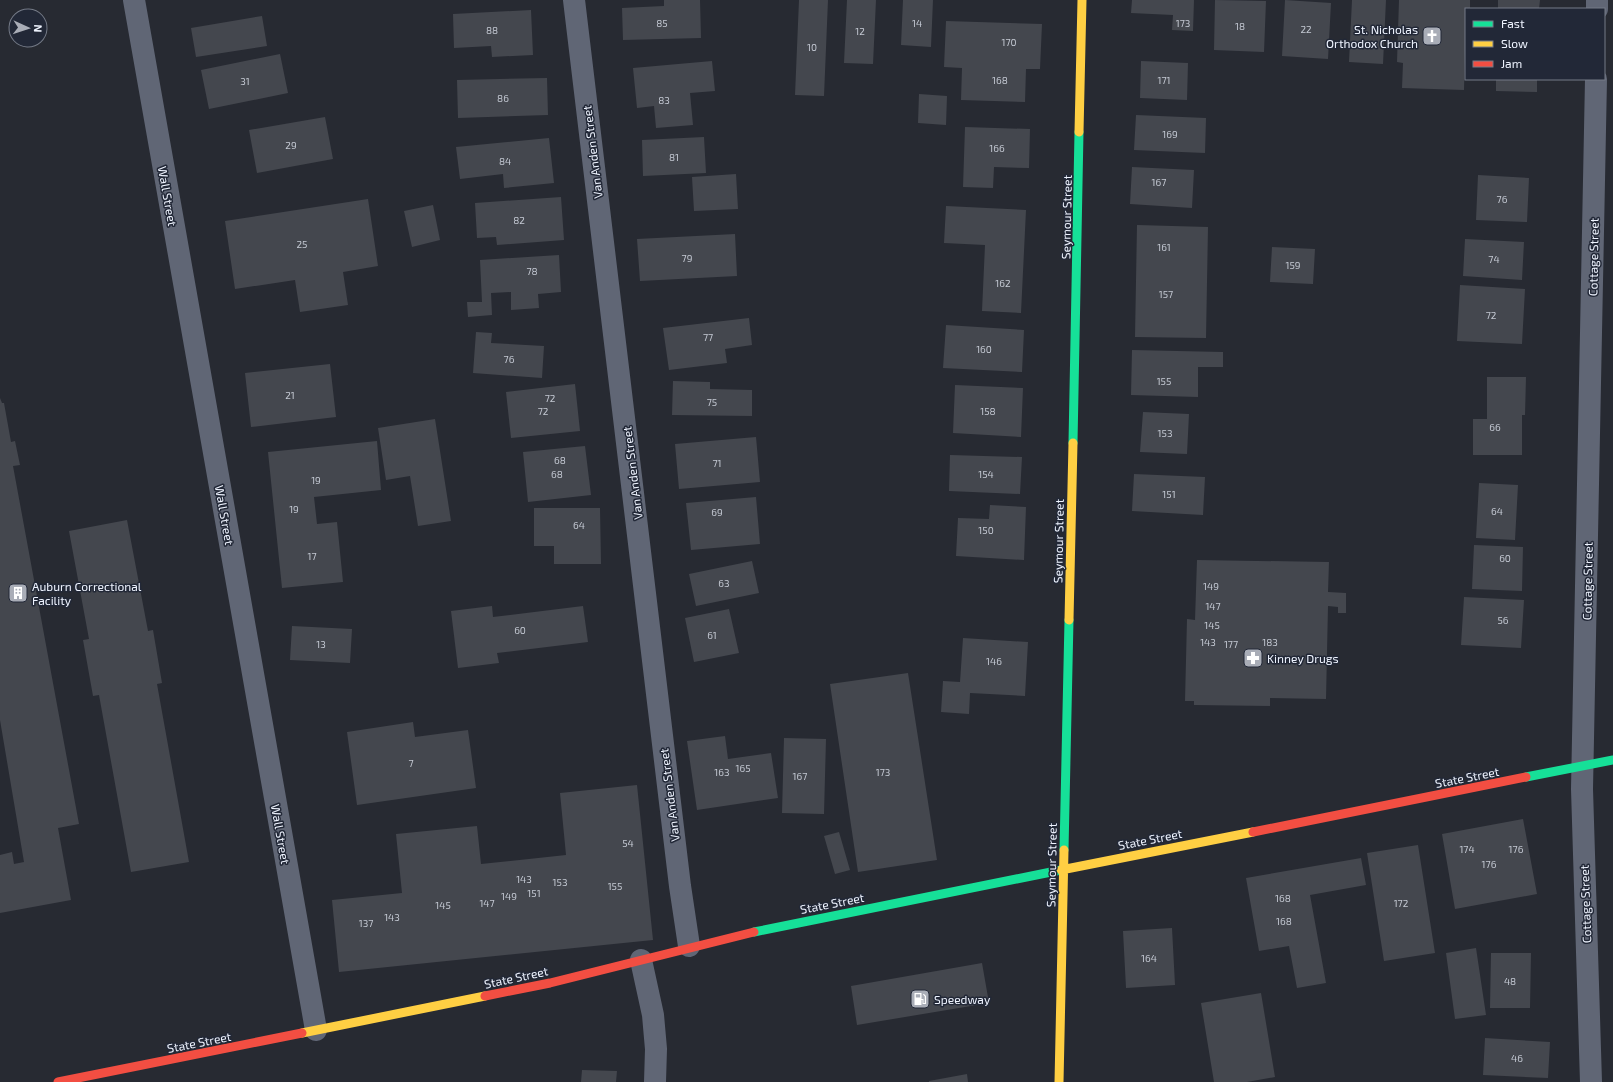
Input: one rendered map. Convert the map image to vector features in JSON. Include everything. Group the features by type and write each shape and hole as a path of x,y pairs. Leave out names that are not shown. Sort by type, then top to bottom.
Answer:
{"main road":[{"name":"Seymour Street","path":"1059,1082 1082,0"},
{"name":"State Street","path":"58,1082 550,982 727,937 1613,760"}],"street":[{"name":"Wall Street","path":"134,0 316,1030"},
{"name":"Van Anden Street","path":"574,0 680,886 689,946"},
{"name":"Cottage Street","path":"1591,1082 1582,789 1596,80"},
{"path":"641,960 653,1015 656,1049 655,1082"}],"building":[{"path":"664,0 700,0 701,38 623,40 622,8 664,6"},
{"path":"799,0 828,0 824,96 795,95"},
{"path":"847,0 876,0 873,64 844,63"},
{"path":"903,0 933,0 931,47 901,45"},
{"path":"1132,0 1194,0 1193,31 1172,30 1173,15 1131,13"},
{"path":"1215,0 1266,1 1264,52 1214,50"},
{"path":"1285,0 1331,3 1328,59 1282,56"},
{"path":"1352,0 1386,0 1383,64 1349,62"},
{"name":"St. Nicholas Orthodox Church","path":"1399,0 1470,0 1470,8 1465,8 1464,90 1402,88 1403,63 1397,62"},
{"path":"1498,0 1540,0 1539,8 1498,8"},
{"path":"531,10 533,55 492,57 491,46 454,48 453,14"},
{"path":"262,16 267,46 196,57 191,28"},
{"path":"946,21 1042,24 1040,69 1026,69 1025,102 961,100 962,68 944,67"},
{"path":"280,54 288,93 209,109 201,70"},
{"path":"712,61 715,91 690,93 693,125 656,128 654,106 637,108 633,68"},
{"path":"1141,61 1188,63 1187,100 1140,98"},
{"path":"547,78 548,115 458,118 457,80"},
{"path":"1496,80 1537,80 1537,92 1496,91"},
{"path":"919,94 947,96 946,125 918,123"},
{"path":"1136,115 1206,118 1205,153 1134,150"},
{"path":"325,117 333,159 257,173 249,130"},
{"path":"965,127 1030,129 1029,168 994,167 993,188 963,187"},
{"path":"704,137 706,173 643,176 642,140"},
{"path":"549,138 554,183 504,188 503,174 460,179 456,147"},
{"path":"1132,167 1194,170 1192,208 1130,204"},
{"path":"736,174 738,209 694,211 692,177"},
{"path":"1478,175 1529,178 1527,222 1476,220"},
{"path":"561,197 564,240 497,245 496,237 477,238 475,203"},
{"path":"368,199 378,266 343,272 348,305 300,312 295,280 235,289 225,221"},
{"path":"433,205 440,240 412,247 404,211"},
{"path":"946,206 1026,210 1021,313 982,311 985,245 944,243"},
{"path":"1137,225 1208,227 1206,338 1135,337"},
{"path":"735,234 737,276 640,281 637,239"},
{"path":"1465,239 1524,242 1522,280 1463,276"},
{"path":"1272,247 1315,249 1313,284 1270,282"},
{"path":"559,255 561,292 538,294 539,308 511,310 511,292 491,293 492,315 468,317 467,302 482,302 480,260"},
{"path":"1460,285 1525,289 1522,344 1457,341"},
{"path":"749,318 752,345 725,349 727,363 669,370 663,328"},
{"path":"946,325 1024,330 1022,372 943,368"},
{"path":"476,332 492,333 491,343 544,346 542,378 473,373"},
{"path":"1132,350 1223,352 1223,367 1198,367 1198,397 1131,395"},
{"path":"330,364 336,417 251,427 245,373"},
{"path":"1487,377 1526,377 1525,415 1522,415 1522,455 1473,455 1473,419 1487,419"},
{"path":"673,381 710,382 710,389 752,390 752,416 672,415"},
{"path":"575,384 580,431 511,438 506,392"},
{"path":"955,385 1023,388 1021,437 953,433"},
{"name":"Auburn Correctional Facility","path":"0,398 2,403 4,403 11,442 15,441 20,465 13,466 79,824 58,828 71,900 0,913 0,855 12,852 14,864 24,862 0,720"},
{"path":"1143,412 1189,414 1187,454 1140,452"},
{"path":"435,419 451,521 418,526 410,476 386,480 378,428"},
{"path":"756,437 760,482 679,489 675,444"},
{"path":"377,441 381,490 314,497 317,524 337,522 343,582 282,588 268,452"},
{"path":"585,446 591,495 528,502 523,452"},
{"path":"950,455 1022,457 1020,494 949,491"},
{"path":"1134,474 1205,477 1203,515 1132,511"},
{"path":"1479,483 1518,485 1515,540 1476,538"},
{"path":"756,497 760,544 691,550 686,503"},
{"path":"990,505 1026,507 1024,560 956,556 958,518 989,519"},
{"path":"534,508 600,508 601,564 554,564 554,546 534,546"},
{"path":"127,520 148,631 153,630 162,683 157,684 189,862 131,872 99,695 93,696 83,640 89,639 69,531"},
{"path":"1474,545 1523,547 1522,591 1472,589"},
{"path":"1197,560 1329,562 1328,592 1346,593 1346,613 1338,613 1338,607 1328,606 1326,699 1270,698 1270,706 1194,705 1194,701 1185,701 1187,619 1195,620"},
{"path":"752,561 759,593 696,606 689,574"},
{"path":"1464,597 1524,600 1521,648 1461,645"},
{"path":"492,606 493,617 583,606 588,642 497,653 499,663 458,668 451,611"},
{"path":"729,609 739,653 694,662 685,618"},
{"path":"292,626 352,629 350,663 290,660"},
{"path":"963,638 1028,642 1025,696 970,693 969,714 941,712 943,681 960,682"},
{"path":"908,673 937,860 858,872 830,684"},
{"path":"413,722 415,737 468,730 476,788 357,805 347,732"},
{"path":"725,736 728,759 771,753 778,798 697,810 687,741"},
{"path":"784,738 826,739 824,814 782,813"},
{"path":"637,785 653,940 339,972 332,900 402,893 396,834 477,826 481,864 566,855 560,793"},
{"path":"1523,819 1537,894 1455,909 1442,834"},
{"path":"839,832 850,870 835,874 824,836"},
{"path":"1418,845 1435,953 1384,961 1367,853"},
{"path":"1361,858 1366,885 1310,895 1326,983 1297,988 1289,946 1259,951 1246,878"},
{"path":"1172,928 1175,985 1126,988 1123,931"},
{"path":"1476,948 1486,1015 1455,1019 1446,953"},
{"path":"1491,953 1531,953 1530,1008 1490,1008"},
{"path":"982,963 989,1003 857,1025 851,986"},
{"path":"1261,993 1275,1077 1247,1082 1214,1082 1201,1003"},
{"path":"1485,1038 1550,1042 1548,1078 1483,1075"},
{"path":"582,1070 617,1071 616,1082 581,1082"},
{"path":"967,1074 968,1082 929,1082 929,1081"}],"traffic: fast":[{"path":"1073,443 1079,132"},
{"path":"1064,850 1069,620"},
{"path":"1526,777 1613,760"},
{"path":"754,932 1061,870"}],"traffic: slow":[{"path":"1079,132 1082,0"},
{"path":"1069,620 1073,443"},
{"path":"1061,870 1253,832"},
{"path":"1059,1082 1064,850"},
{"path":"302,1033 485,996"}],"traffic: jam":[{"path":"1253,832 1526,777"},
{"path":"485,996 550,983 754,932"},
{"path":"58,1082 302,1033"}],"place":[{"name":"St. Nicholas Orthodox Church","path":"1432,36"},
{"name":"Auburn Correctional Facility","path":"18,593"},
{"name":"Kinney Drugs","path":"1253,658"},
{"name":"Speedway","path":"920,999"}]}
